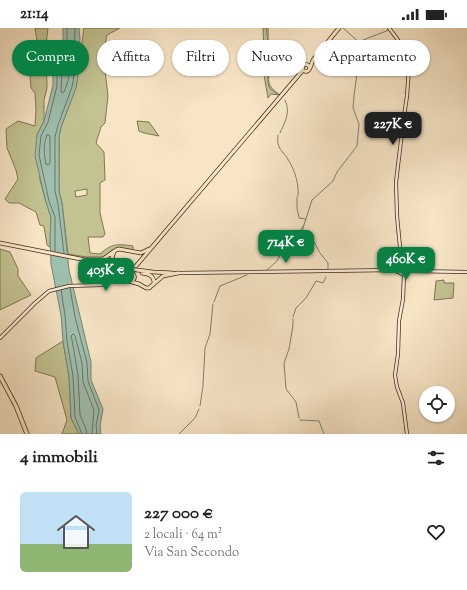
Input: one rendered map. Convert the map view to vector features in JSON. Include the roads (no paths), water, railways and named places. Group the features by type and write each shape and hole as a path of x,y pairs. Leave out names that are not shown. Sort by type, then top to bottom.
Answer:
{"highway":[{"path":"0,376 16,406 26,434"},
{"path":"0,379 15,407 26,434"}],"main road":[{"path":"306,71 309,70 313,60 339,28"},
{"path":"306,64 313,60"},
{"path":"306,64 310,68"},
{"path":"178,273 163,276 149,288 126,280 126,275 134,270 157,240 272,106 300,76"},
{"path":"138,253 150,247 157,240"},
{"path":"0,243 134,270 178,273"},
{"path":"80,259 100,260 119,249 138,253 144,257"},
{"path":"114,251 112,257 115,263 152,276 154,279 154,284"},
{"path":"132,282 138,253"},
{"path":"134,270 139,284"}],"street":[{"path":"389,28 398,40 409,67 407,96 396,182 399,244 403,271 403,299 399,321 398,354 395,375 404,410 407,434"},
{"path":"178,273 394,270 467,272"},
{"path":"0,338 42,296 53,290 78,285 101,285 126,275"},
{"path":"120,278 126,280"}],"water":[{"path":"63,28 79,28 80,40 63,40"},
{"path":"53,76 78,76 76,88 61,127 59,137 59,191 62,203 69,270 91,362 91,380 103,409 100,426 101,434 79,434 71,418 69,376 63,341 61,315 51,264 51,217 35,156 37,135 44,121 53,85"}],"waterway":[{"path":"266,28 268,41 268,83 270,89 279,95"},
{"path":"328,269 328,263 320,253 311,236 303,234 303,228 312,200 333,181 337,172 357,146 359,124 353,108 357,73 364,51 360,43 343,28"},
{"path":"363,40 389,30"},
{"path":"280,133 287,113 287,104 285,100"},
{"path":"278,135 279,147 295,173 298,196"},
{"path":"297,197 299,218 306,219"},
{"path":"267,270 277,261 284,248 295,238 304,225"},
{"path":"214,302 220,286 247,275"},
{"path":"293,317 296,308 306,298 316,281 323,283 326,277"},
{"path":"200,406 203,386 205,348 210,334 213,304"},
{"path":"293,319 289,349 284,363 286,389 296,402 299,418"},
{"path":"179,434 195,418 199,409"},
{"path":"300,420 319,421 324,434"}]}
